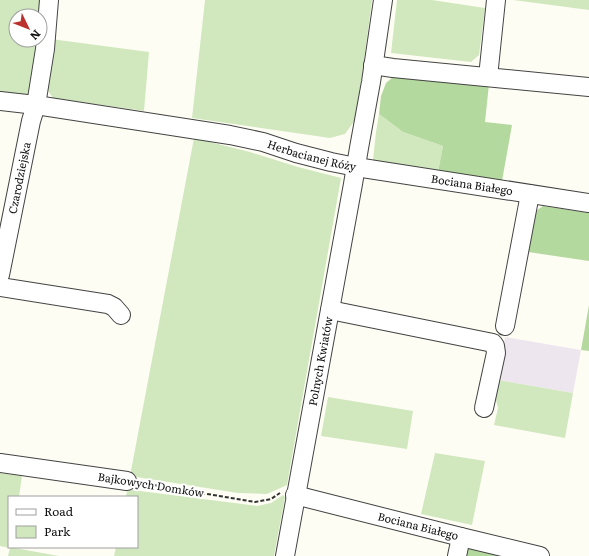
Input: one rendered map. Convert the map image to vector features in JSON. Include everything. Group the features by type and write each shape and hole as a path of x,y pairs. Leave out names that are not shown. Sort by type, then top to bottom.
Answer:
{"street":[{"name":"Czarodziejska","path":"0,275 31,121 36,106 49,0"},
{"path":"383,0 373,65 589,87"},
{"path":"488,77 496,0"},
{"name":"Herbacianej Róży","path":"0,101 230,135 262,142 330,162 356,167 373,65"},
{"name":"Bociana Białego","path":"356,167 589,203"},
{"name":"Polnych Kwiatów","path":"285,556 356,167"},
{"path":"505,326 530,194"},
{"path":"0,287 108,304 114,307 121,315"},
{"path":"330,310 493,343 496,352 484,408"},
{"name":"Bajkowych Domków","path":"0,463 127,481"},
{"name":"Bociana Białego","path":"296,490 461,537 540,556"},
{"path":"457,556 461,537"}],"path":[{"name":"Bajkowych Domków","path":"127,481 255,502 271,499 289,488 296,490"}],"shaded area":[{"path":"505,337 581,350 573,393 498,380"}],"green space":[{"path":"0,0 42,0 41,8 8,8 8,48 36,48 29,95 0,95"},
{"path":"205,0 372,0 355,120 345,134 330,138 192,118"},
{"path":"397,0 432,0 485,8 479,55 471,62 391,53"},
{"path":"513,0 589,0 589,10"},
{"path":"51,39 149,52 144,111 53,98 46,88"},
{"path":"393,77 489,84 485,122 512,125 502,181 438,172 443,146 403,132 379,114 381,96 386,83"},
{"path":"379,114 403,132 443,146 438,172 373,160"},
{"path":"194,138 341,178 287,485 267,494 238,493 130,476"},
{"path":"543,206 589,213 589,261 528,252 533,213"},
{"path":"589,305 589,351 581,350"},
{"path":"498,380 573,393 565,438 494,425 498,408 495,396"},
{"path":"328,397 413,411 407,449 321,436"},
{"path":"435,453 485,461 472,525 421,514"},
{"path":"0,473 22,476 19,496 8,496 8,548 0,546"},
{"path":"132,490 257,506 271,503 283,495 285,497 274,556 114,556 116,548 138,548 138,496 126,496 127,491"},
{"path":"475,545 520,556 463,556 464,552"},
{"path":"10,548 15,548 59,556 8,556"}]}
